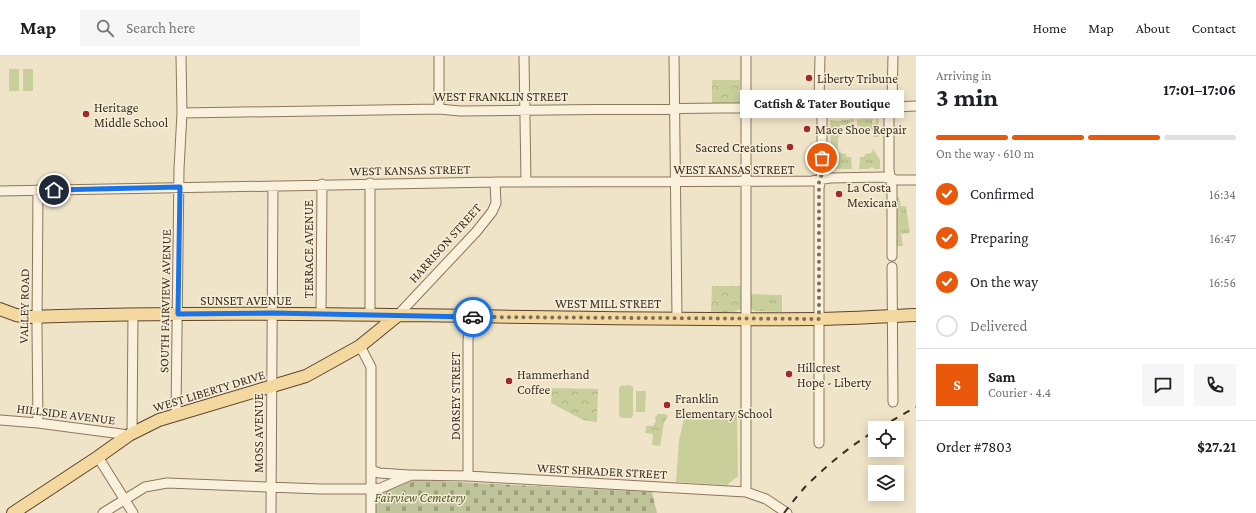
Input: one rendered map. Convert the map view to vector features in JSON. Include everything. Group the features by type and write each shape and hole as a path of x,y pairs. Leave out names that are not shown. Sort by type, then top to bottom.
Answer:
{"main road":[{"name":"SUNSET AVENUE","path":"0,309 16,315 37,316 272,313 397,316"},
{"name":"WEST MILL STREET","path":"397,316 819,319 916,315"},
{"name":"WEST LIBERTY DRIVE","path":"13,513 131,434 159,420 176,414 306,376 360,346 397,316"}],"street":[{"name":"SOUTH FAIRVIEW AVENUE","path":"176,414 180,187 179,169 182,113 181,56"},
{"path":"439,56 439,109"},
{"path":"524,56 526,182"},
{"path":"674,56 677,318"},
{"path":"746,56 746,492"},
{"path":"819,443 820,179 822,174 820,56"},
{"path":"892,256 891,178 889,173 889,115 893,94 894,56"},
{"name":"WEST FRANKLIN STREET","path":"182,113 439,109 460,111 812,107 828,111 885,110 891,108 916,106"},
{"name":"WEST KANSAS STREET","path":"0,191 370,183 812,181 830,178 883,177 916,180"},
{"name":"HARRISON STREET","path":"397,316 415,295 476,232 492,212 496,203 495,182"},
{"path":"370,183 370,315"},
{"name":"TERRACE AVENUE","path":"321,314 322,184"},
{"name":"MOSS AVENUE","path":"271,513 274,186"},
{"name":"VALLEY ROAD","path":"38,190 38,423"},
{"path":"892,267 893,402"},
{"path":"131,434 132,314"},
{"name":"DORSEY STREET","path":"468,476 468,340 471,316"},
{"path":"360,346 371,367 371,513"},
{"name":"HILLSIDE AVENUE","path":"0,420 131,434"},
{"path":"98,457 133,513"},
{"name":"WEST SHRADER STREET","path":"371,470 379,473 411,475 468,476 746,492 766,499 787,513"},
{"name":"WEST SHRADER STREET","path":"103,513 145,487 167,483 371,489 381,488 411,475"}],"green space":[{"path":"9,69 19,69 19,91 9,91"},
{"path":"23,69 33,69 33,91 23,91"},
{"path":"712,80 740,80 740,104 712,105"},
{"path":"854,119 854,122 845,126 840,125 840,129 838,131 838,151 846,154 847,157 851,157 852,169 831,169 830,120 840,121"},
{"path":"857,119 873,119 872,123 874,124 876,122 875,119 879,119 879,137 873,137 873,131 870,128 860,128 860,126 857,126"},
{"path":"872,147 880,160 880,169 875,169 872,167 868,169 859,169 860,157 864,157 865,154 871,153 873,151"},
{"path":"899,197 901,206 906,206 910,233 901,234 903,246 897,246 895,235 895,198"},
{"path":"712,286 743,286 741,309 734,312 711,312"},
{"path":"750,294 782,295 782,312 754,311 749,306"},
{"path":"630,385 633,387 633,416 631,418 622,418 619,416 619,388 621,386"},
{"path":"552,388 598,389 597,422 583,420 551,403"},
{"path":"636,391 646,391 645,412 636,412"},
{"path":"702,412 737,414 738,476 727,485 676,482 679,441 684,418 690,414"},
{"path":"658,414 665,414 668,416 664,423 660,446 652,445 653,434 645,433 646,426 653,426 656,421 655,417"},
{"name":"Fairview Cemetery","path":"415,480 652,492 657,513 375,513 375,493"}],"railway":[{"path":"891,421 916,407"},
{"path":"784,513 805,487 821,472 847,450 868,436"}],"way so far":[{"path":"473,317 819,319 819,181 822,174 822,158"}],"place":[{"name":"Liberty Tribune","path":"809,78"},
{"name":"Heritage Middle School","path":"86,114"},
{"name":"Mace Shoe Repair","path":"807,129"},
{"name":"Sacred Creations","path":"790,147"},
{"name":"Catfish & Tater Boutique","path":"822,158"},
{"name":"La Costa Mexicana","path":"839,194"},
{"name":"Hillcrest Hope - Liberty","path":"789,374"},
{"name":"Hammerhand Coffee","path":"509,381"},
{"name":"Franklin Elementary School","path":"667,405"}],"route":[{"path":"54,190 180,187 178,314 272,313 473,317"}]}
